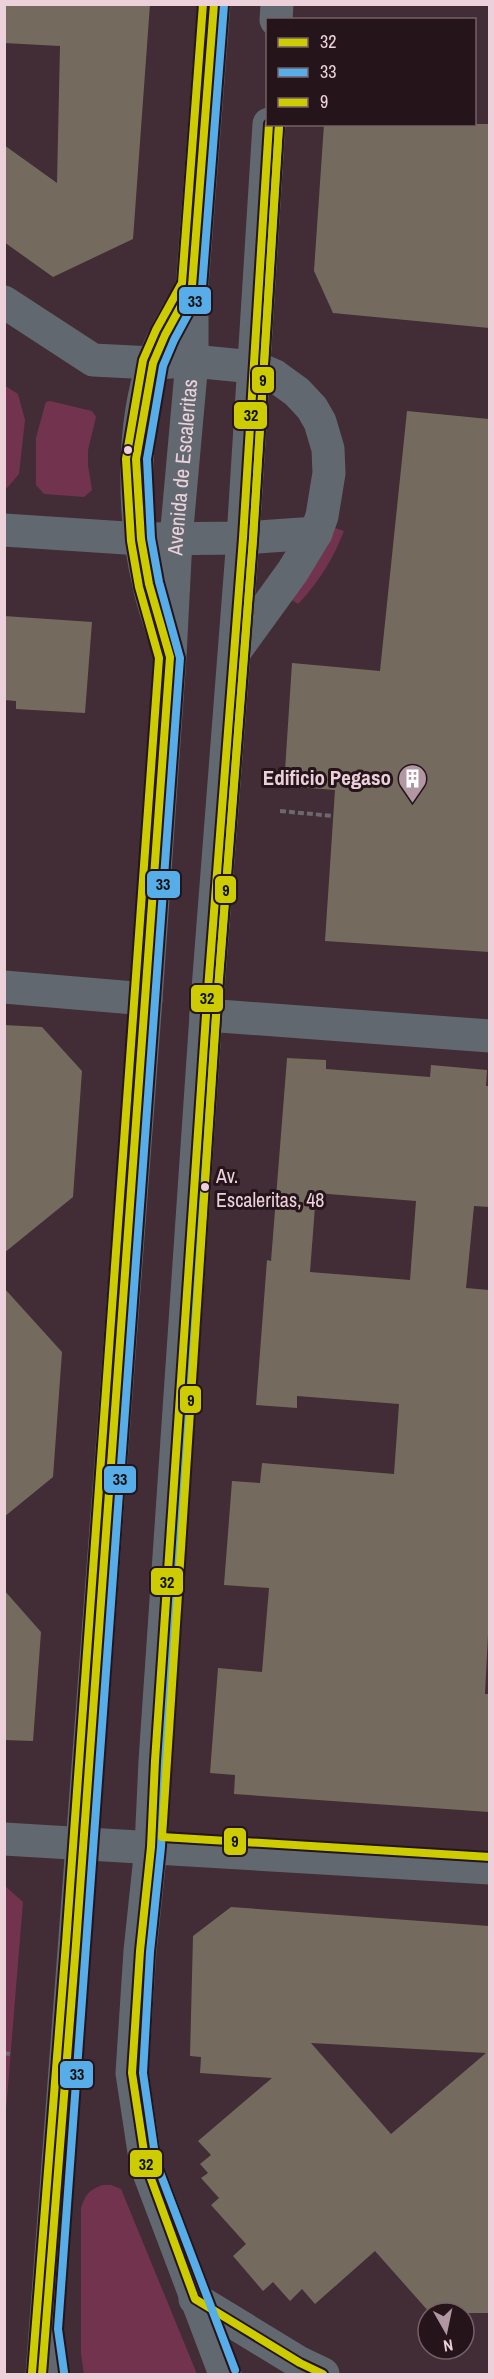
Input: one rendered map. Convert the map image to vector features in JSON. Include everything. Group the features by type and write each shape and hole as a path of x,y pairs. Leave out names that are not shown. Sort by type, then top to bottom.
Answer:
{"street":[{"name":"Avenida de Escaleritas","path":"42,2374 146,999 176,539 192,361 192,286 214,4"},
{"path":"225,2374 146,2165 132,2073 140,1951 151,1847 206,1015 243,538 269,126"},
{"path":"170,657 149,584 141,539 136,459 142,417 159,349 192,286"},
{"path":"4,302 93,360 159,349 192,361 254,367 275,376 297,392 312,408 320,422 328,449 329,473 322,516 316,533 293,571 235,651"},
{"path":"4,530 141,539 243,538 316,533"},
{"path":"4,987 146,999"},
{"path":"206,1015 489,1036"},
{"path":"4,1839 489,1868"},
{"path":"195,2299 323,2374"},
{"name":"Avenida de Escaleritas","path":"47,2329 54,2374"}],"path":[{"path":"280,811 333,816"}],"shaded area":[{"path":"4,385 18,394 25,420 19,474 7,488 4,487"},
{"path":"46,402 92,411 96,417 88,450 92,490 84,497 44,494 36,485 36,438"},
{"path":"335,528 344,531 335,551 319,579 298,604 290,599"},
{"path":"5,1886 23,1902 5,2123 6,1910"},
{"path":"102,2185 111,2185 121,2189 197,2374 84,2374 81,2354 81,2208 88,2194"}],"building":[{"path":"4,4 150,4 133,239 53,277 4,242 4,145 57,183 60,46 4,43"},
{"path":"476,124 489,124 489,328 333,313 314,271 324,126 476,126"},
{"name":"Edificio Pegaso","path":"407,411 489,419 489,952 325,941 335,790 284,786 292,663 380,671"},
{"path":"4,616 92,622 85,713 16,709 16,701 4,700"},
{"path":"4,1025 42,1027 82,1071 73,1197 4,1253"},
{"path":"287,1058 326,1060 326,1069 430,1077 431,1065 487,1070 489,1207 474,1206 466,1288 489,1290 489,1615 485,1694 489,1694 489,1812 234,1794 235,1775 210,1773 218,1668 262,1672 269,1588 224,1585 232,1481 260,1483 262,1463 394,1474 399,1404 297,1396 297,1408 256,1405 267,1260 271,1261","holes":["316,1193 416,1201 410,1280 310,1272"]},
{"path":"4,1288 62,1352 53,1477 4,1517"},
{"path":"4,1590 41,1632 33,1741 4,1740"},
{"path":"231,1907 489,1926 489,2313 476,2313 476,2301 419,2301 375,2251 315,2304 302,2289 290,2301 273,2282 263,2291 233,2256 246,2244 211,2205 219,2198 201,2178 208,2173 200,2164 211,2155 198,2141 272,2078 200,2073 201,2057 190,2056 193,1936","holes":["311,2043 486,2053 391,2134"]}],"transit line":[{"name":"9","path":"32,2373 66,1943 159,658 139,587 131,541 126,459 143,360 156,330 182,283 203,4"},
{"name":"32","path":"42,2374 76,1944 170,657 149,584 141,539 136,459 153,363 165,335 192,286 214,4"},
{"name":"33","path":"64,2372 58,2329 180,658 159,582 151,538 147,459 163,366 202,288 224,5"},
{"name":"32","path":"269,126 243,538 206,1015 151,1847 140,1951 132,2073 146,2165 195,2299 300,2363 323,2374"},
{"name":"33","path":"235,2370 156,2162 143,2073 150,1952 161,1847 216,1016 253,539 279,126"},
{"name":"9","path":"279,126 253,539 216,1016 162,1837 490,1857"}],"place":[{"name":"Edificio Pegaso","path":"412,804"},
{"name":"Av. Escaleritas, 48","path":"205,1187"}]}
